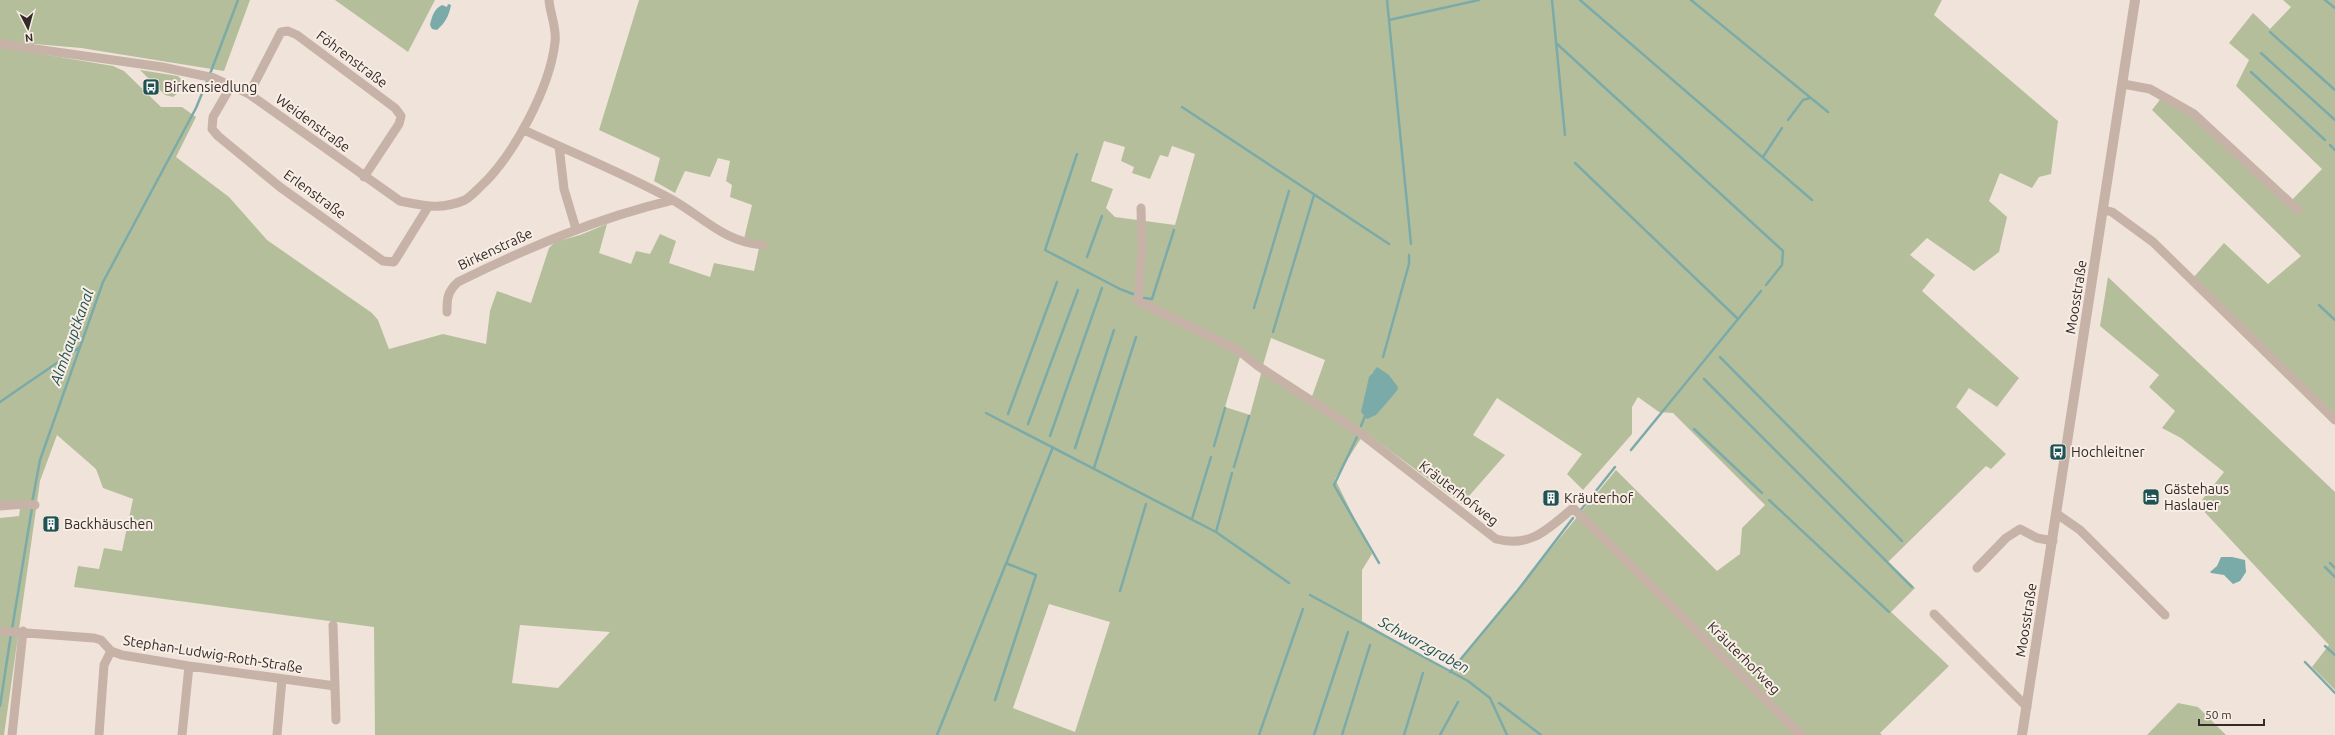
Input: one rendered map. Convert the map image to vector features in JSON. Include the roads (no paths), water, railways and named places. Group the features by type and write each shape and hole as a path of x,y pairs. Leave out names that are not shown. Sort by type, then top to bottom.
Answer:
{"street":[{"path":"549,0 556,40 553,60 524,130 673,200 713,229 743,241 763,244"},
{"name":"Moosstraße","path":"2022,735 2104,210 2135,0"},
{"name":"Föhrenstraße","path":"249,94 281,32 288,31 297,35 395,108 401,116 399,124 364,177"},
{"name":"Weidenstraße","path":"0,44 162,67 214,78 249,94 364,177 400,201 428,208 445,207 467,199 486,182 506,157 524,130"},
{"path":"2123,84 2150,88 2194,114 2298,210"},
{"name":"Erlenstraße","path":"231,86 213,117 212,129 218,136 280,187 383,260 394,262 401,255 428,208"},
{"path":"559,146 564,189 576,229"},
{"name":"Birkenstraße","path":"447,312 447,298 450,289 458,282 526,249 576,229 673,200"},
{"name":"Kräuterhofweg","path":"1140,208 1142,248 1138,301 1238,350 1258,366 1354,429 1496,539 1510,543 1530,540 1542,534 1573,508 1801,735"},
{"path":"2104,210 2112,212 2153,242 2335,420"},
{"path":"0,506 32,505"},
{"path":"2057,514 2080,530 2165,615"},
{"path":"1977,568 2006,538 2020,529 2037,538 2053,541"},
{"path":"1934,614 2027,707"},
{"path":"333,625 336,720"},
{"name":"Stephan-Ludwig-Roth-Straße","path":"3,631 21,631 94,638 101,640 111,651 189,666 335,686"},
{"path":"12,735 21,631"},
{"path":"99,735 104,665 111,651"},
{"path":"182,735 189,666"},
{"path":"278,735 282,679"}],"water":[{"path":"448,4 451,5 448,16 437,30 432,29 430,25 435,11 442,5 447,7"},
{"path":"1377,367 1389,375 1398,387 1397,391 1376,415 1367,419 1361,412 1369,377"},
{"path":"2221,557 2232,557 2245,560 2246,572 2240,581 2233,584 2224,575 2210,572 2217,566"}],"waterway":[{"name":"Almhauptkanal","path":"210,74 238,0"},
{"path":"1387,0 1411,244"},
{"path":"1389,20 1479,0"},
{"path":"1552,0 1565,135"},
{"path":"1580,0 1812,200"},
{"path":"1691,0 1828,112"},
{"path":"2325,0 2335,8"},
{"path":"2270,32 2335,90"},
{"path":"1556,43 1783,251 1782,265 1766,285"},
{"path":"2261,53 2335,120"},
{"path":"2251,72 2325,140"},
{"name":"Almhauptkanal","path":"32,503 40,460 103,282 196,108 208,79"},
{"path":"1788,120 1803,100 1810,98"},
{"path":"1182,107 1389,244"},
{"path":"1763,157 1782,128"},
{"path":"2330,145 2335,150"},
{"path":"1077,154 1045,250 1120,289 1133,294"},
{"path":"1575,163 1738,319"},
{"path":"1254,308 1289,191"},
{"path":"1273,332 1314,195"},
{"path":"1087,257 1102,216"},
{"path":"1144,298 1152,299 1174,230"},
{"path":"1383,357 1409,264 1409,255"},
{"path":"1008,414 1057,282"},
{"path":"1050,436 1102,288"},
{"path":"1028,424 1078,290"},
{"path":"1631,450 1761,291"},
{"path":"2319,305 2335,320"},
{"path":"1075,448 1114,330"},
{"path":"1094,468 1136,337"},
{"path":"0,402 80,347"},
{"path":"1720,357 1902,541"},
{"path":"1704,379 1912,587"},
{"path":"1214,446 1225,408"},
{"path":"986,413 1216,532 1289,583"},
{"path":"1234,467 1249,416"},
{"path":"1361,426 1365,416"},
{"path":"1694,429 1762,493"},
{"path":"1357,437 1334,485 1379,563"},
{"path":"937,735 1053,447"},
{"path":"1192,519 1211,457"},
{"path":"1580,511 1615,467"},
{"path":"1216,532 1232,473"},
{"path":"1769,500 1889,612"},
{"path":"1120,591 1146,504"},
{"name":"Almhauptkanal","path":"12,629 32,508"},
{"path":"1450,672 1518,590 1573,518"},
{"path":"2330,563 2335,568"},
{"path":"995,700 1036,575 1008,564"},
{"path":"2325,567 2335,577"},
{"name":"Schwarzgraben","path":"1310,595 1468,681 1490,698 1507,735"},
{"path":"1259,735 1303,609"},
{"path":"1314,735 1348,632"},
{"name":"Almhauptkanal","path":"0,706 11,634"},
{"path":"1342,735 1370,645"},
{"path":"2325,646 2335,655"},
{"path":"2305,662 2335,693"},
{"path":"1404,735 1423,673"},
{"path":"1440,735 1458,702"},
{"path":"1499,703 1541,735"}],"place":[{"name":"Birkensiedlung","path":"151,87"},
{"name":"Hochleitner","path":"2058,452"},
{"name":"Gästehaus Haslauer","path":"2151,497"},
{"name":"Kräuterhof","path":"1551,498"},
{"name":"Backhäuschen","path":"51,524"}]}
